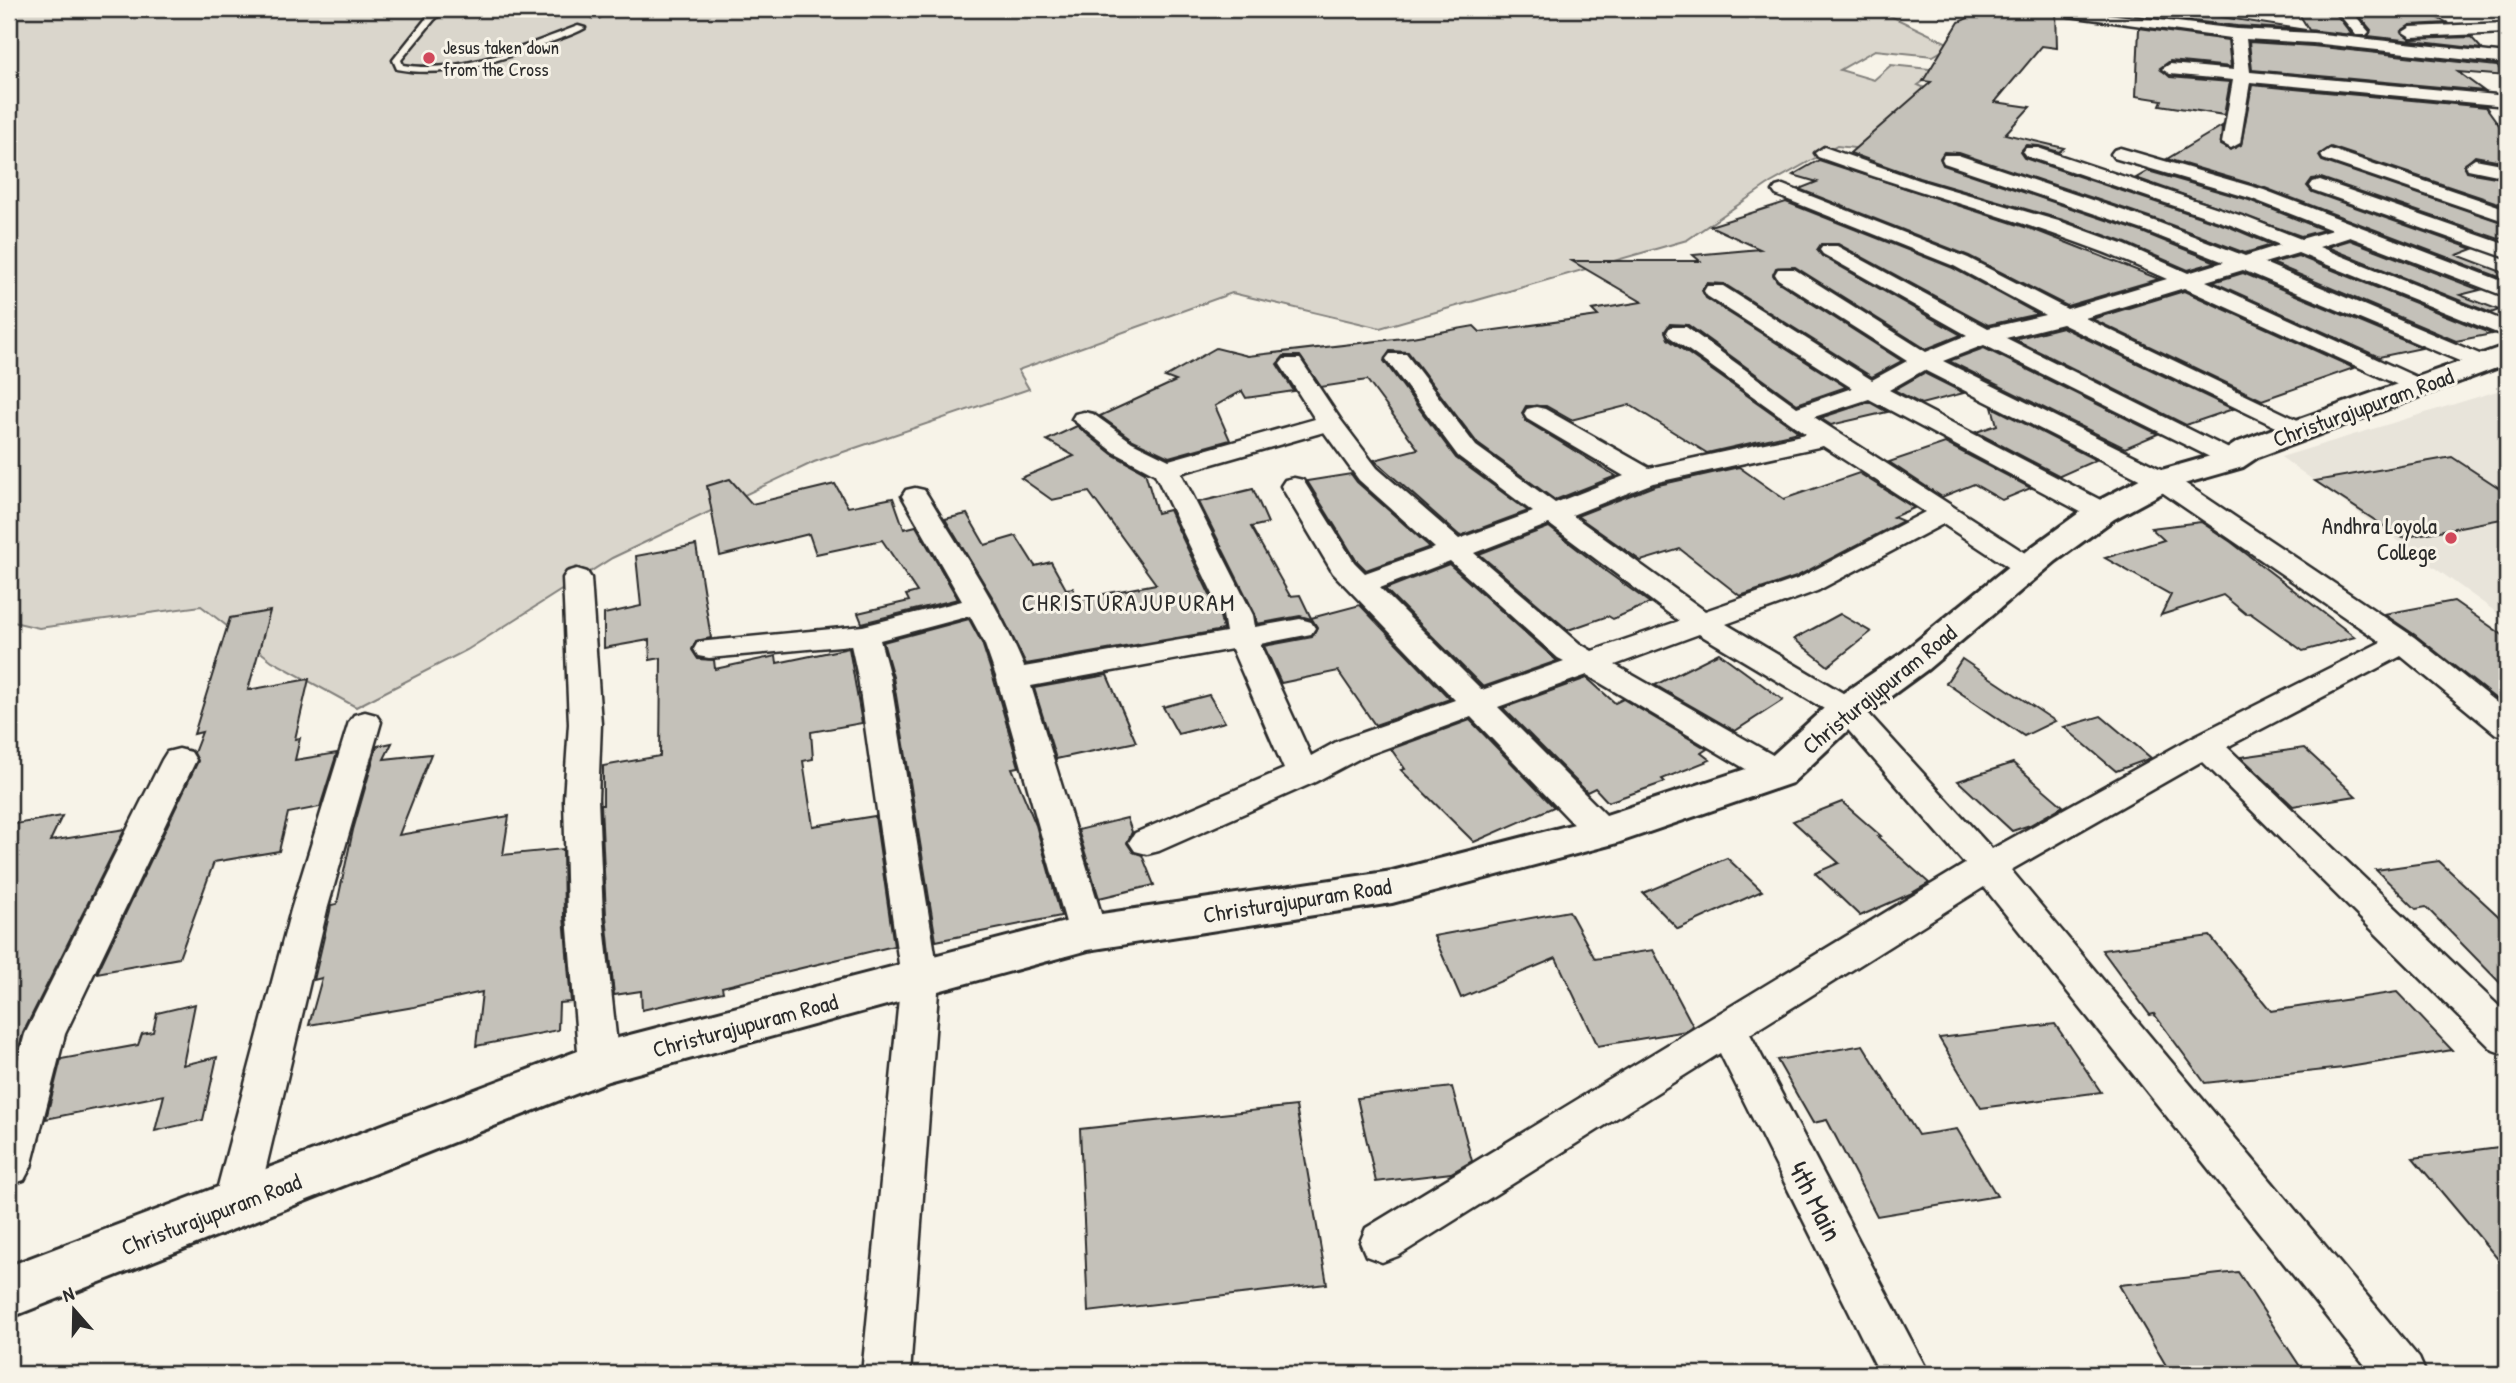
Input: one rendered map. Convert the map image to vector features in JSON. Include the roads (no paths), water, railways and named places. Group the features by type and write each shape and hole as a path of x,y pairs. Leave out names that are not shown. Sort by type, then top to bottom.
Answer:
{"street":[{"path":"2342,9 2361,32"},
{"path":"2069,12 2237,34 2314,38 2507,59"},
{"path":"2278,24 2361,32 2464,32 2507,28"},
{"path":"2231,143 2241,77 2241,45 2237,34"},
{"path":"2428,51 2448,96"},
{"path":"2170,69 2507,102"},
{"path":"2032,152 2238,221 2507,330"},
{"path":"1824,153 1911,184 2088,237 2418,387"},
{"path":"2120,154 2257,194 2507,290"},
{"path":"2330,155 2507,216"},
{"path":"1951,159 2150,226 2494,358"},
{"path":"2475,166 2507,171"},
{"path":"2320,186 2507,252"},
{"path":"1783,191 1927,246 2065,317 2299,430"},
{"path":"1794,416 1871,390 1924,362 1985,336 2065,317 2351,230"},
{"path":"1830,250 1985,336 2232,460"},
{"path":"1786,274 1924,362 2162,481 2403,643 2507,727"},
{"path":"1715,290 1871,390 2102,512"},
{"path":"1678,332 1794,416 2029,568"},
{"name":"Christurajupuram Road","path":"9,1292 599,1063 1088,933 1392,887 1602,832 1778,773 1847,709 1915,661 2102,512 2162,481 2232,460 2247,450 2494,358"},
{"path":"1398,359 1466,451 1700,622 1847,709 1988,867 2402,1374"},
{"path":"1292,364 1330,423 1368,474 1569,651 1778,773"},
{"path":"1536,414 1644,477"},
{"path":"1084,419 1123,447 1166,469 1238,615 1242,638 1303,775"},
{"path":"1166,469 1330,423"},
{"path":"1361,585 1644,477 1828,437"},
{"path":"1294,486 1343,567 1602,832"},
{"path":"915,496 999,642 1013,679 1088,933"},
{"path":"1147,842 1303,775 1350,749 1807,585 1946,512"},
{"path":"577,578 585,724 581,799 585,916 599,1063"},
{"path":"709,649 864,635 979,605"},
{"path":"1013,679 1300,628"},
{"path":"864,635 876,691 920,978 886,1374"},
{"path":"1382,1242 1988,867 2205,746 2403,643"},
{"path":"235,1205 309,909 365,722"},
{"path":"2205,746 2507,1039"},
{"path":"9,1167 45,1034 179,760"},
{"name":"4th Main","path":"1727,1028 1905,1374"}],"lane":[{"path":"442,9 407,45 397,60 400,67 424,71 460,66 524,49 581,28"},
{"path":"596,15 606,9"}],"place":[{"name":"Jesus taken down from the Cross","path":"429,58"},
{"name":"Andhra Loyola College","path":"2451,538"}],"district":[{"name":"CHRISTURAJUPURAM","path":"1129,602"}]}
